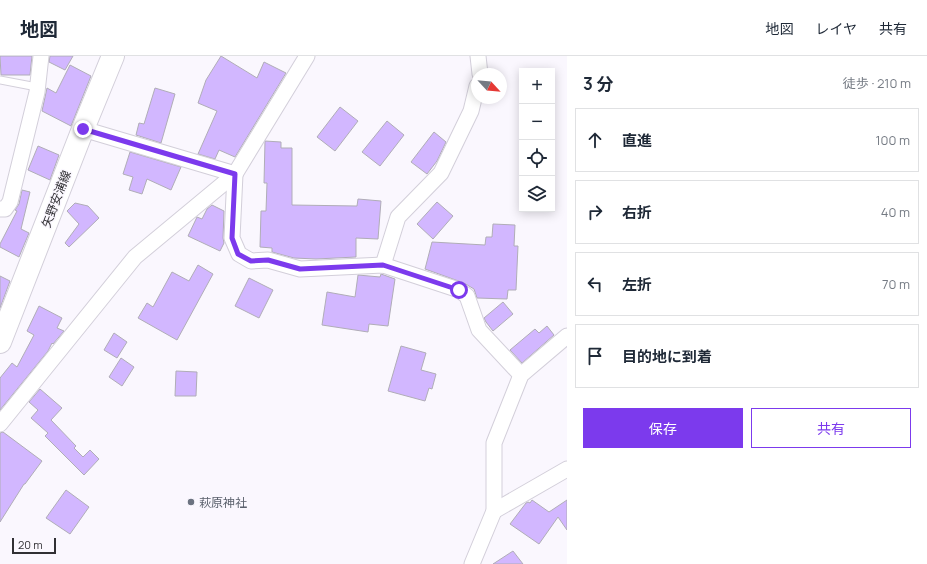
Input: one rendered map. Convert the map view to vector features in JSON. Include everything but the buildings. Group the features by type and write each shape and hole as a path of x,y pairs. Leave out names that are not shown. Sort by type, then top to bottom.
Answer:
{"main road":[{"name":"矢野安浦線","path":"0,342 113,56"}],"street":[{"path":"0,209 5,209 10,202 37,87 41,56"},
{"path":"0,424 134,257 235,174 307,56"},
{"path":"478,56 479,68"},
{"path":"383,265 398,217 441,173 471,111 473,104"},
{"path":"83,129 235,174"},
{"path":"235,174 232,238 238,254 251,261 268,260 300,269 383,265 459,290 466,296 479,330 520,375"},
{"path":"472,564 494,511 494,443 520,375 567,336"},
{"path":"494,511 567,469"}],"lane":[{"path":"0,80 37,87"}],"place":[{"name":"萩原神社","path":"191,502"}],"route":[{"path":"83,129 235,174 232,238 238,254 251,261 268,260 300,269 383,265 459,290"}]}
